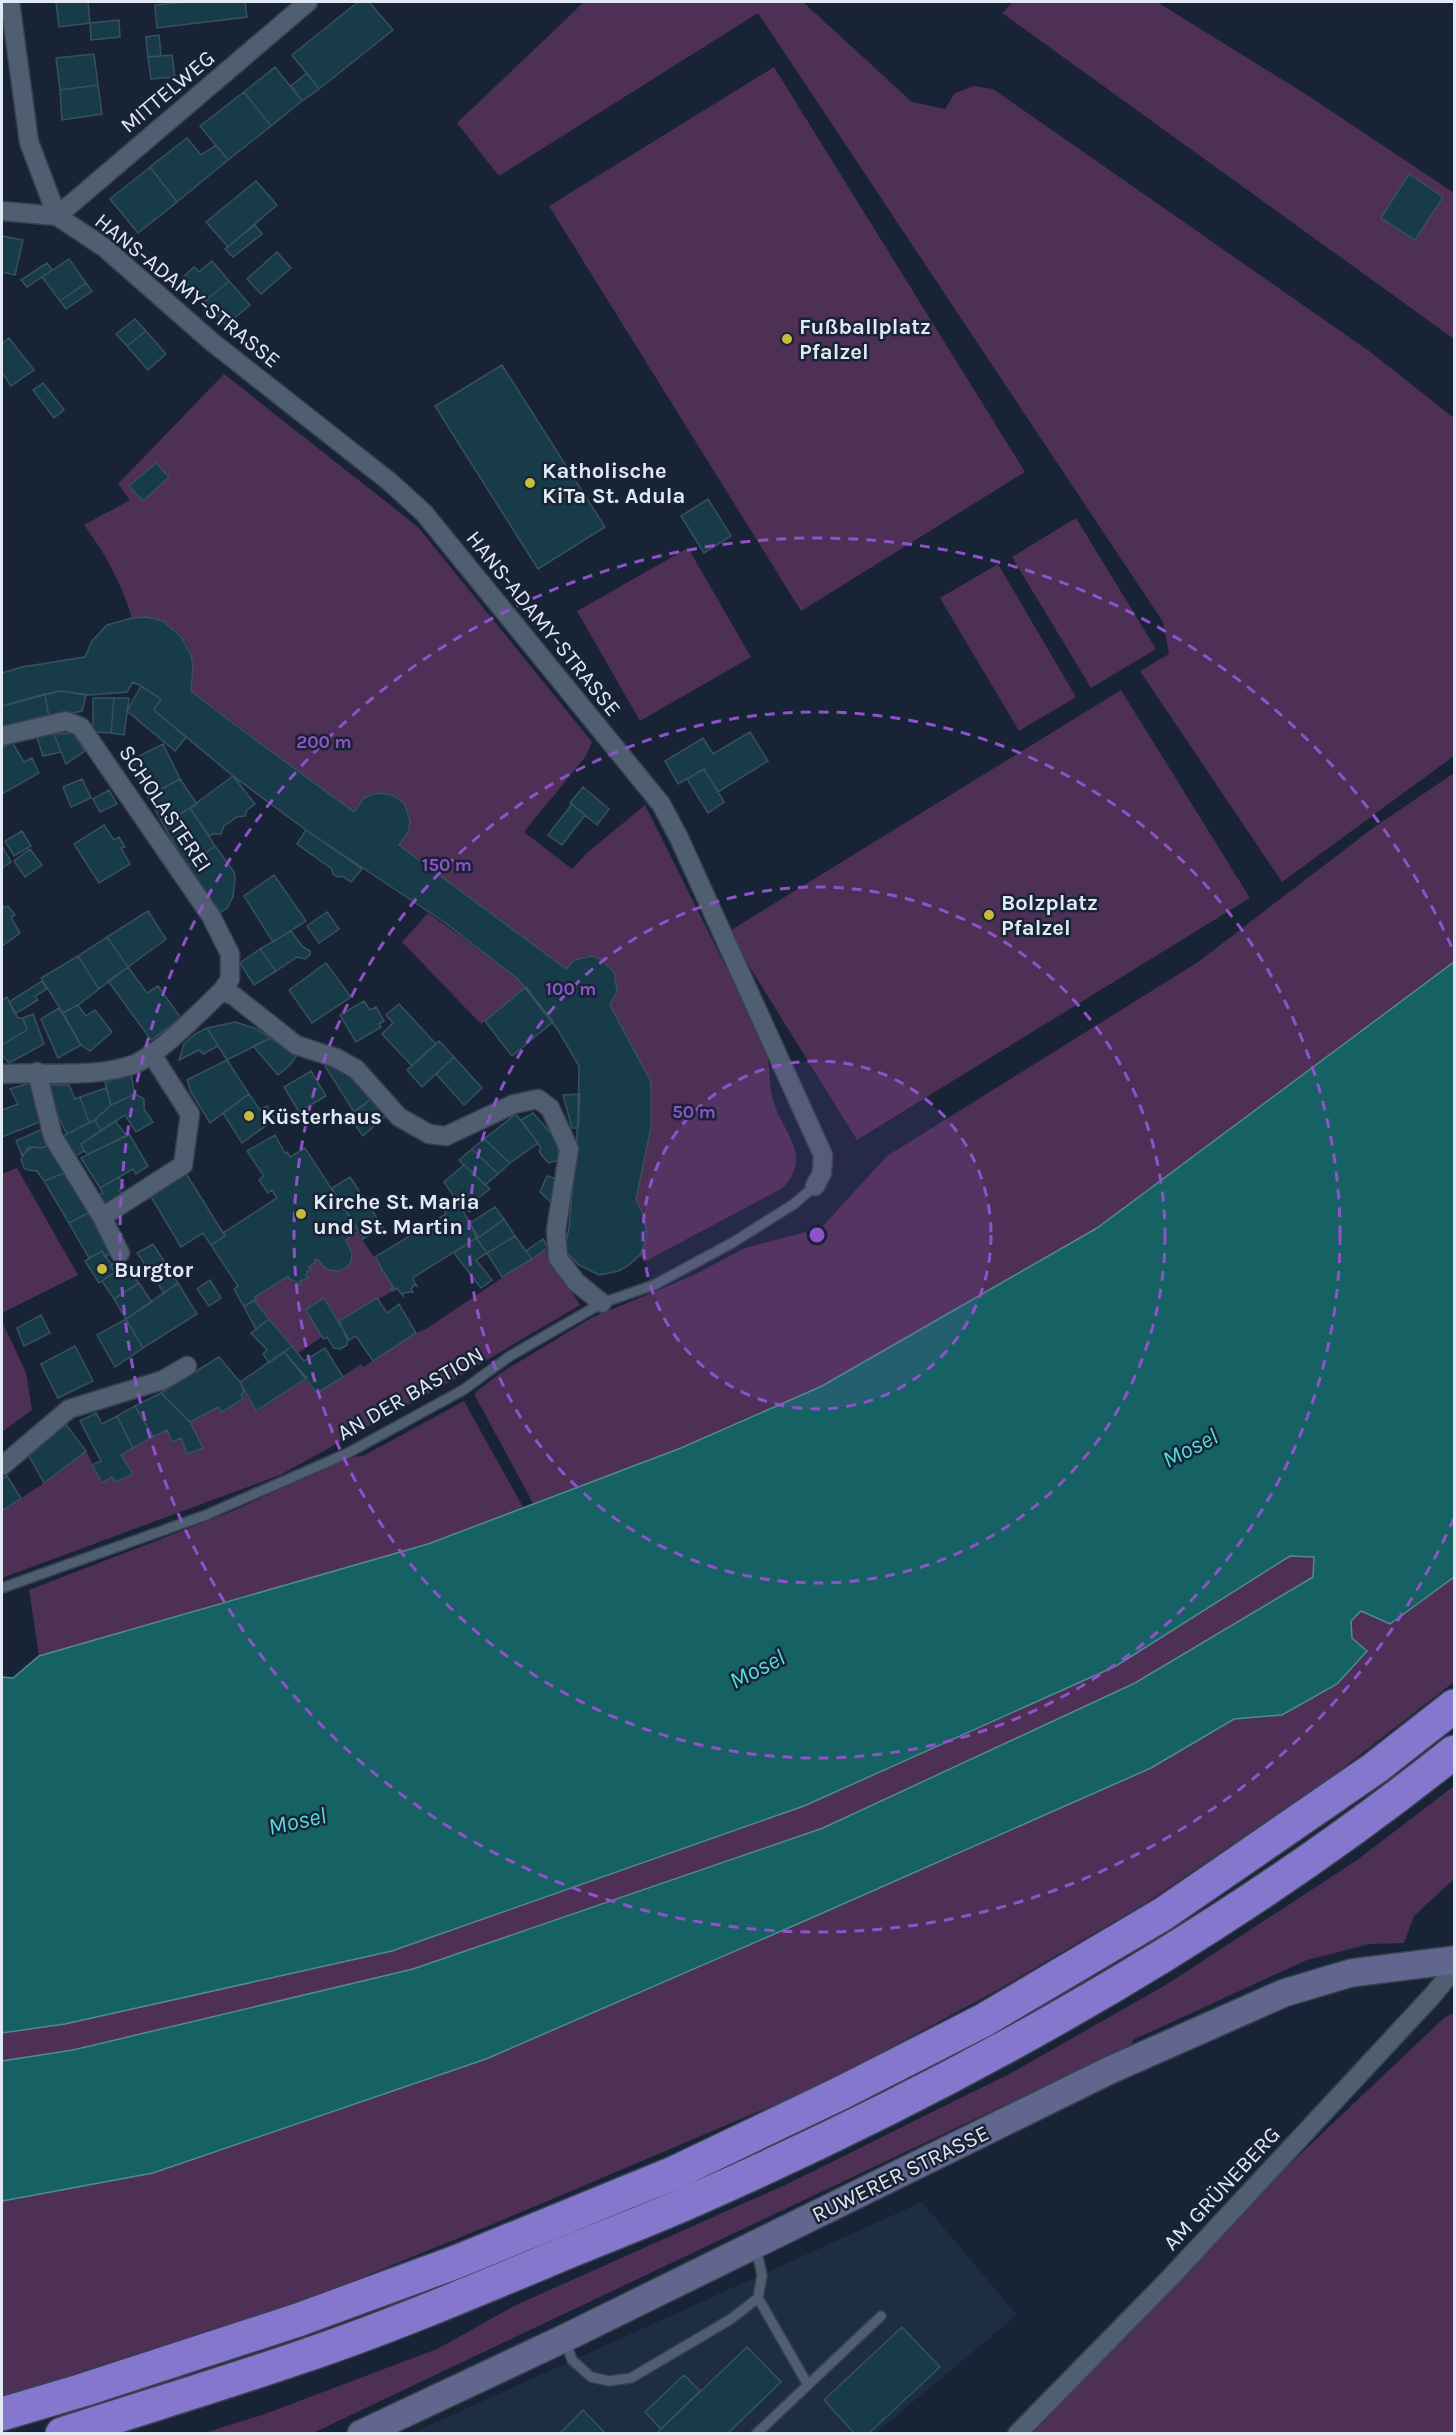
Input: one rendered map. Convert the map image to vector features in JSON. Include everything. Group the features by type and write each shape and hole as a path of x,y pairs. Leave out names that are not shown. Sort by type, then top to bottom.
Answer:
{"highway":[{"path":"2,2414 298,2320 456,2262 676,2172 832,2097 984,2020 1162,1914 1375,1768 1455,1706"},
{"path":"62,2433 303,2357 470,2293 693,2201 843,2130 1002,2049 1176,1949 1377,1814 1455,1752"}],"main road":[{"name":"RUWERER STRASSE","path":"361,2433 565,2337 1108,2072 1284,1993 1351,1972 1455,1960"}],"street":[{"path":"2,211 57,216 29,142 10,2"},
{"name":"MITTELWEG","path":"57,216 308,2"},
{"name":"HANS-ADAMY-STRASSE","path":"57,216 105,248 212,342 358,455 424,513 661,804 679,838 823,1155 822,1173 814,1186"},
{"name":"SCHOLASTEREI","path":"2,736 66,721 81,727 211,916 230,954 230,979 222,992"},
{"path":"2,1074 87,1072 131,1066 152,1053 222,992 234,996 296,1045 336,1058 356,1069 399,1117 429,1134 446,1136 514,1104 538,1099 550,1108 569,1149 556,1230 558,1258 576,1282 602,1303"},
{"path":"102,1217 183,1165 190,1114 152,1053"},
{"path":"37,1072 53,1137 102,1217 120,1253"},
{"path":"2,1466 69,1408 163,1380 187,1366"},
{"name":"AM GRÜNEBERG","path":"1017,2433 1170,2278 1455,1969"}],"lane":[{"name":"AN DER BASTION","path":"2,1588 206,1515 348,1453 463,1390 510,1356 602,1303 654,1285 732,1243 794,1204 814,1186"},
{"path":"755,2244 762,2275 758,2298 808,2385"},
{"path":"565,2337 572,2360 591,2377 609,2381 631,2378 731,2319 758,2298"},
{"path":"756,2433 881,2316"}],"shaded area":[{"path":"584,2 803,2 912,102 945,109 955,93 974,86 993,89 1369,351 1454,418 1454,756 1282,882 1140,671 1169,654 1163,622 758,13 499,176 457,123"},
{"path":"1013,2 1157,2 1307,95 1454,193 1454,339 1002,13"},
{"name":"Fußballplatz Pfalzel","path":"774,67 1025,472 801,611 549,206"},
{"path":"224,374 418,527 592,742 586,756 524,832 572,869 587,853 645,805 765,1045 772,1096 796,1154 796,1165 791,1177 781,1189 644,1262 640,1255 647,1227 644,1214 636,1200 651,1127 651,1082 610,1005 615,993 616,981 613,971 597,957 587,956 576,960 566,969 399,845 408,830 409,816 406,805 398,797 387,793 375,794 364,800 354,812 191,691 193,666 191,654 187,644 173,629 154,620 132,618 112,569 84,525 130,500 118,484"},
{"path":"1076,518 1156,649 1091,688 1012,557"},
{"path":"688,548 751,657 640,721 577,611"},
{"path":"998,564 1076,697 1019,731 940,598"},
{"name":"Bolzplatz Pfalzel","path":"1121,690 1250,898 857,1140 728,932"},
{"path":"1454,773 1454,962 1097,1228 822,1386 681,1448 533,1503 475,1396 476,1392 499,1374 591,1318 692,1276 745,1248 821,1228 887,1156 1198,962 1373,828"},
{"path":"428,913 510,972 526,987 481,1024 402,942"},
{"path":"17,1168 78,1275 2,1313 2,1174"},
{"path":"357,1232 382,1269 381,1272 383,1271 394,1288 393,1291 339,1321 324,1299 306,1310 322,1337 298,1353 254,1300 255,1297 288,1276 290,1281 301,1285 300,1281 309,1278 306,1276 307,1271 317,1259 332,1270 345,1269 351,1259 346,1240"},
{"path":"545,1249 580,1305 455,1379 280,1475 2,1578 2,1511 86,1451 102,1482 112,1477 116,1482 133,1474 121,1455 167,1430 172,1442 181,1438 187,1454 203,1448 190,1422 218,1407 223,1412 243,1400 241,1394 244,1392 257,1411 305,1380 317,1393 361,1364 363,1367 426,1329"},
{"path":"2,1321 26,1373 32,1410 2,1432"},
{"path":"464,1401 523,1507 428,1544 39,1656 29,1590 233,1511 349,1457 363,1456"},
{"path":"1291,1556 1314,1557 1313,1577 1135,1683 823,1828 413,1969 73,2050 2,2061 2,2033 65,2024 392,1951 804,1806 1116,1666"},
{"path":"1454,1577 1454,1682 1326,1781 1146,1903 996,1991 819,2086 498,2222 314,2297 2,2397 2,2201 153,2173 486,2059 1151,1768 1234,1719 1282,1715 1337,1684 1366,1651 1352,1638 1351,1621 1361,1611 1390,1624"},
{"path":"1454,1786 1454,1879 1414,1916 1404,1943 1370,1944 1307,1960 1133,2040 1131,2045 313,2433 204,2433 262,2415 437,2349 516,2305 785,2185 1011,2073 1169,1983 1357,1860"},
{"path":"1454,2013 1454,2433 1005,2434 1445,2017"},
{"path":"922,2202 1017,2315 876,2433 532,2434 530,2429 531,2433 410,2434"}],"water":[{"name":"Mosel","path":"1454,962 1454,1577 1390,1624 1361,1611 1351,1621 1352,1638 1367,1651 1337,1684 1282,1715 1234,1719 1151,1768 486,2059 153,2173 2,2201 2,2061 73,2050 413,1969 823,1828 1135,1683 1313,1577 1314,1557 1290,1556 1116,1666 804,1806 392,1951 65,2024 2,2033 2,1677 13,1678 39,1656 428,1544 681,1448 822,1386 1097,1228"}],"building":[{"path":"56,2 88,2 90,23 59,27"},
{"path":"188,2 245,2 247,17 157,28 155,5"},
{"path":"358,2 369,2 393,30 319,89 292,55"},
{"path":"119,20 120,37 91,40 90,23"},
{"path":"159,35 161,56 148,57 146,37"},
{"path":"94,54 98,85 60,90 56,58"},
{"path":"172,55 175,77 151,79 148,57"},
{"path":"275,67 302,101 271,126 244,92"},
{"path":"307,73 319,89 302,101 291,86"},
{"path":"98,85 102,114 62,120 60,90"},
{"path":"244,92 271,126 228,160 200,126"},
{"path":"187,138 201,155 216,145 228,160 177,202 150,167"},
{"path":"150,167 177,202 138,233 110,199"},
{"path":"1409,174 1443,197 1415,240 1381,218"},
{"path":"256,181 277,205 228,247 206,222"},
{"path":"255,225 262,234 233,257 225,249"},
{"path":"2,236 23,240 15,275 2,272"},
{"path":"277,252 291,268 261,294 247,279"},
{"path":"69,259 86,283 60,301 42,277"},
{"path":"212,261 229,281 204,302 182,278 194,267 199,272"},
{"path":"47,263 52,270 27,287 21,280"},
{"path":"229,281 250,305 226,325 204,302"},
{"path":"86,283 92,291 66,309 60,301"},
{"path":"135,319 146,331 127,346 116,334"},
{"path":"146,331 166,354 148,370 127,346"},
{"path":"9,338 34,370 11,386 2,373 2,344"},
{"name":"Katholische KiTa St. Adula","path":"502,365 605,527 538,569 435,406"},
{"path":"43,383 64,410 54,418 33,390"},
{"path":"156,463 169,477 143,501 129,486"},
{"path":"708,499 731,536 704,553 681,516"},
{"path":"147,617 163,621 182,638 191,655 193,667 191,691 234,724 354,812 364,798 373,794 383,793 394,796 405,804 410,821 409,831 399,845 566,969 574,960 591,956 601,959 614,972 617,991 610,1005 651,1082 651,1127 636,1200 645,1218 647,1237 640,1255 629,1265 619,1271 599,1275 579,1265 564,1250 569,1229 578,1121 579,1066 558,1030 518,979 444,922 306,830 233,776 154,710 161,699 141,686 133,682 127,692 90,695 60,691 2,706 2,673 22,667 85,657 92,641 107,625 132,618"},
{"path":"141,686 161,699 154,710 186,737 175,751 127,711"},
{"path":"60,691 86,695 82,711 49,718 45,694"},
{"path":"45,694 49,718 2,729 2,706"},
{"path":"93,698 114,698 111,733 93,732"},
{"path":"114,698 129,698 124,735 111,733"},
{"path":"750,732 768,761 718,792 704,769 678,784 665,761 703,738 713,754"},
{"path":"73,733 85,751 66,764 54,734"},
{"path":"54,734 61,752 43,756 37,737"},
{"path":"12,742 24,762 32,758 39,773 2,794 2,748"},
{"path":"163,744 180,779 148,796 129,761"},
{"path":"704,769 724,802 708,813 687,779"},
{"path":"233,776 255,804 247,810 245,816 237,817 224,826 221,834 209,836 190,808"},
{"path":"82,779 91,798 71,807 63,787"},
{"path":"180,779 197,804 163,824 148,796"},
{"path":"583,787 609,809 597,825 570,803"},
{"path":"109,790 117,804 100,812 93,799"},
{"path":"572,804 585,815 562,845 548,835"},
{"path":"190,808 215,846 187,866 163,824"},
{"path":"104,825 114,840 119,837 125,847 121,848 130,864 99,883 74,844"},
{"path":"306,830 362,869 351,882 342,876 337,877 333,874 332,869 297,844"},
{"path":"22,831 31,846 14,856 5,841"},
{"path":"2,846 11,862 2,868"},
{"path":"215,846 234,872 235,878 233,897 227,908 218,914 187,866"},
{"path":"30,849 42,865 25,877 14,861"},
{"path":"274,875 306,921 273,942 244,896"},
{"path":"2,904 4,908 8,906 15,915 11,917 20,933 2,946"},
{"path":"148,911 166,939 128,967 107,937"},
{"path":"327,912 339,929 319,943 307,926"},
{"path":"291,931 303,947 310,951 310,955 305,959 297,957 276,971 260,949"},
{"path":"107,937 128,967 99,989 78,956"},
{"path":"260,949 276,971 254,985 240,963"},
{"path":"78,956 99,989 63,1013 41,978"},
{"path":"326,963 351,997 312,1023 289,990"},
{"path":"128,967 147,993 158,986 181,1018 151,1040 108,981"},
{"path":"42,981 47,989 35,996 38,1000 15,1014 9,1002"},
{"path":"526,987 553,1022 512,1056 485,1021"},
{"path":"7,997 18,1018 23,1018 27,1030 2,1045 2,1000"},
{"path":"364,1001 370,1010 376,1007 384,1021 379,1024 381,1027 356,1042 340,1015"},
{"path":"399,1004 436,1044 412,1066 382,1034 393,1023 386,1015"},
{"path":"78,1005 86,1016 95,1010 112,1032 90,1051 81,1045 63,1013"},
{"path":"59,1008 81,1045 58,1058 41,1019"},
{"path":"33,1014 44,1044 9,1063 2,1055 2,1045 27,1030 23,1018"},
{"path":"235,1022 254,1028 271,1038 227,1060 207,1028"},
{"path":"207,1028 218,1046 203,1054 199,1050 179,1060 184,1044 195,1034"},
{"path":"271,1038 297,1055 290,1065 278,1075 253,1046"},
{"path":"439,1041 454,1057 422,1087 407,1070"},
{"path":"454,1057 482,1088 464,1105 436,1074"},
{"path":"227,1060 249,1094 210,1123 191,1092 187,1080"},
{"path":"330,1062 345,1069 372,1098 354,1112 325,1066"},
{"path":"311,1071 326,1096 299,1112 284,1087"},
{"path":"131,1075 135,1094 111,1105 105,1082"},
{"path":"30,1083 42,1121 2,1137 2,1110 18,1104 10,1089"},
{"path":"50,1085 69,1085 75,1099 80,1097 89,1123 67,1134 56,1112"},
{"path":"106,1088 111,1105 89,1123 80,1097"},
{"path":"135,1094 144,1099 144,1109 153,1122 136,1132 125,1115 101,1131 95,1120 111,1105"},
{"name":"Küsterhaus","path":"249,1094 260,1110 267,1106 275,1119 242,1143 223,1113"},
{"path":"580,1094 578,1128 572,1128 563,1095"},
{"path":"372,1098 387,1115 363,1136 349,1117"},
{"path":"533,1113 554,1137 558,1146 559,1160 549,1163 543,1157 538,1143 521,1120"},
{"path":"516,1114 538,1143 510,1163 484,1139"},
{"path":"95,1120 101,1131 81,1144 84,1151 72,1158 59,1138"},
{"path":"115,1121 127,1136 88,1154 84,1151 81,1144"},
{"path":"45,1128 51,1145 33,1147 22,1155 16,1141"},
{"path":"129,1134 148,1166 136,1174 133,1169 100,1188 81,1158"},
{"name":"Kirche St. Maria und St. Martin","path":"275,1135 285,1153 287,1152 290,1157 305,1148 359,1231 346,1240 352,1253 351,1262 346,1268 338,1271 329,1270 317,1259 314,1260 316,1262 309,1267 311,1270 307,1271 306,1276 309,1278 300,1281 301,1285 291,1281 288,1276 255,1297 256,1299 244,1307 234,1289 238,1286 211,1245 225,1236 223,1233 277,1198 272,1190 268,1193 259,1180 264,1176 247,1151"},
{"path":"484,1139 510,1163 498,1174 472,1149"},
{"path":"51,1145 69,1171 44,1181 37,1171 24,1168 21,1159 28,1148"},
{"path":"472,1149 498,1174 485,1185 459,1160"},
{"path":"464,1165 490,1189 463,1210 444,1182"},
{"path":"69,1171 92,1211 69,1223 44,1181"},
{"path":"185,1172 225,1236 211,1245 203,1233 181,1247 150,1195"},
{"path":"547,1176 560,1180 555,1206 540,1192"},
{"path":"119,1177 124,1187 119,1190 124,1197 107,1208 99,1195 103,1193 100,1188"},
{"path":"350,1177 383,1227 363,1239 332,1188"},
{"path":"459,1204 478,1237 414,1277 413,1280 417,1286 414,1285 411,1289 413,1292 403,1293 403,1296 397,1288 393,1291 391,1289 394,1288 383,1271 381,1272 382,1269 375,1257"},
{"path":"495,1207 504,1219 477,1239 470,1223"},
{"path":"92,1211 115,1251 105,1257 102,1251 89,1258 69,1223"},
{"path":"504,1219 515,1236 487,1253 477,1239"},
{"path":"515,1236 532,1259 502,1277 487,1253"},
{"path":"476,1238 487,1253 476,1260 492,1280 481,1288 454,1253"},
{"path":"543,1239 548,1247 532,1259 526,1251"},
{"path":"153,1244 178,1283 164,1293 137,1253"},
{"name":"Burgtor","path":"102,1251 115,1272 99,1283 85,1261"},
{"path":"121,1259 139,1283 114,1299 102,1281 115,1272 110,1266"},
{"path":"210,1280 221,1298 209,1306 197,1289"},
{"path":"139,1283 152,1302 126,1319 114,1299"},
{"path":"178,1283 197,1314 143,1348 126,1319"},
{"path":"324,1298 348,1338 347,1345 340,1349 334,1348 327,1337 324,1339 322,1337 306,1310"},
{"path":"377,1298 387,1313 399,1304 416,1333 373,1361 356,1336 348,1341 339,1321"},
{"path":"254,1300 269,1319 256,1329 244,1307"},
{"path":"41,1315 50,1333 24,1346 17,1328"},
{"path":"126,1319 143,1348 115,1367 97,1335"},
{"path":"269,1319 292,1346 269,1363 263,1354 267,1350 251,1333"},
{"path":"75,1346 93,1381 58,1398 41,1364"},
{"path":"292,1346 304,1361 325,1348 343,1377 317,1393 284,1352"},
{"path":"284,1352 307,1378 256,1411 240,1382"},
{"path":"219,1357 240,1382 244,1392 241,1394 243,1399 222,1412 218,1407 190,1422 161,1393"},
{"path":"161,1393 190,1422 203,1448 187,1454 181,1438 172,1442 167,1430 153,1437 135,1406"},
{"path":"135,1406 153,1437 133,1448 117,1416"},
{"path":"96,1413 102,1424 117,1416 133,1448 121,1455 133,1474 116,1482 112,1477 102,1483 92,1465 101,1461 80,1421"},
{"path":"64,1422 86,1451 44,1483 29,1456"},
{"path":"7,1476 21,1498 2,1511 2,1479"},
{"path":"902,2327 940,2367 868,2434 855,2434 824,2400"},
{"path":"747,2347 781,2382 727,2434 656,2434"},
{"path":"684,2375 700,2391 661,2429 645,2412"},
{"path":"583,2410 606,2434 559,2434"}],"place":[{"name":"Fußballplatz Pfalzel","path":"787,339"},
{"name":"Katholische KiTa St. Adula","path":"530,483"},
{"name":"Bolzplatz Pfalzel","path":"989,915"},
{"name":"Küsterhaus","path":"249,1116"},
{"name":"Kirche St. Maria und St. Martin","path":"301,1214"},
{"name":"Burgtor","path":"102,1269"}]}
